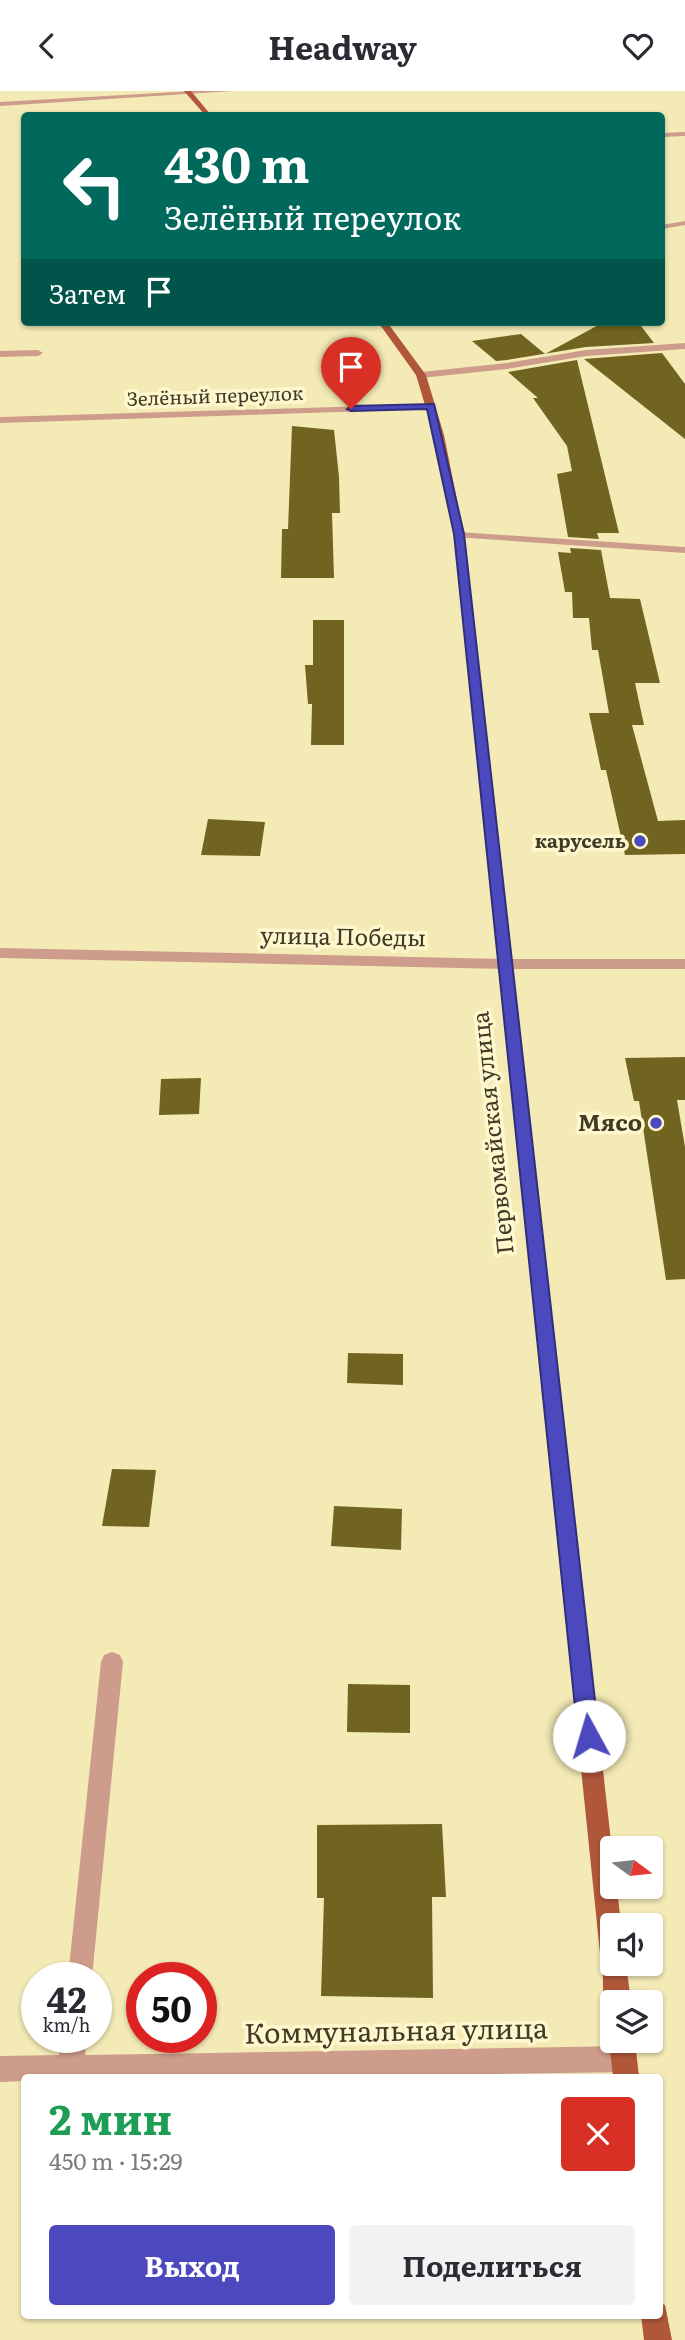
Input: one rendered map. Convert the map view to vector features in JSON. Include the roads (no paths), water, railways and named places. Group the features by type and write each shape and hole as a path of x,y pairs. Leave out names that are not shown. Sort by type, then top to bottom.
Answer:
{"main road":[{"path":"188,92 205,112"},
{"name":"Первомайская улица","path":"386,326 421,375 431,406 459,534 608,1913"},
{"path":"655,2319 658,2340"}],"street":[{"path":"0,104 230,91"},
{"path":"665,135 685,134"},
{"path":"665,226 685,223"},
{"path":"421,375 506,366 586,353 685,346"},
{"path":"0,354 38,353"},
{"name":"Зелёный переулок","path":"0,421 431,406"},
{"path":"459,534 685,550"},
{"name":"улица Победы","path":"0,953 505,964 685,964"},
{"path":"82,1962 112,1662"},
{"path":"71,2067 72,2053"},
{"name":"Коммунальная улица","path":"0,2069 624,2059"}],"place":[{"name":"карусель","path":"640,841"},
{"name":"Мясо","path":"656,1123"}]}
